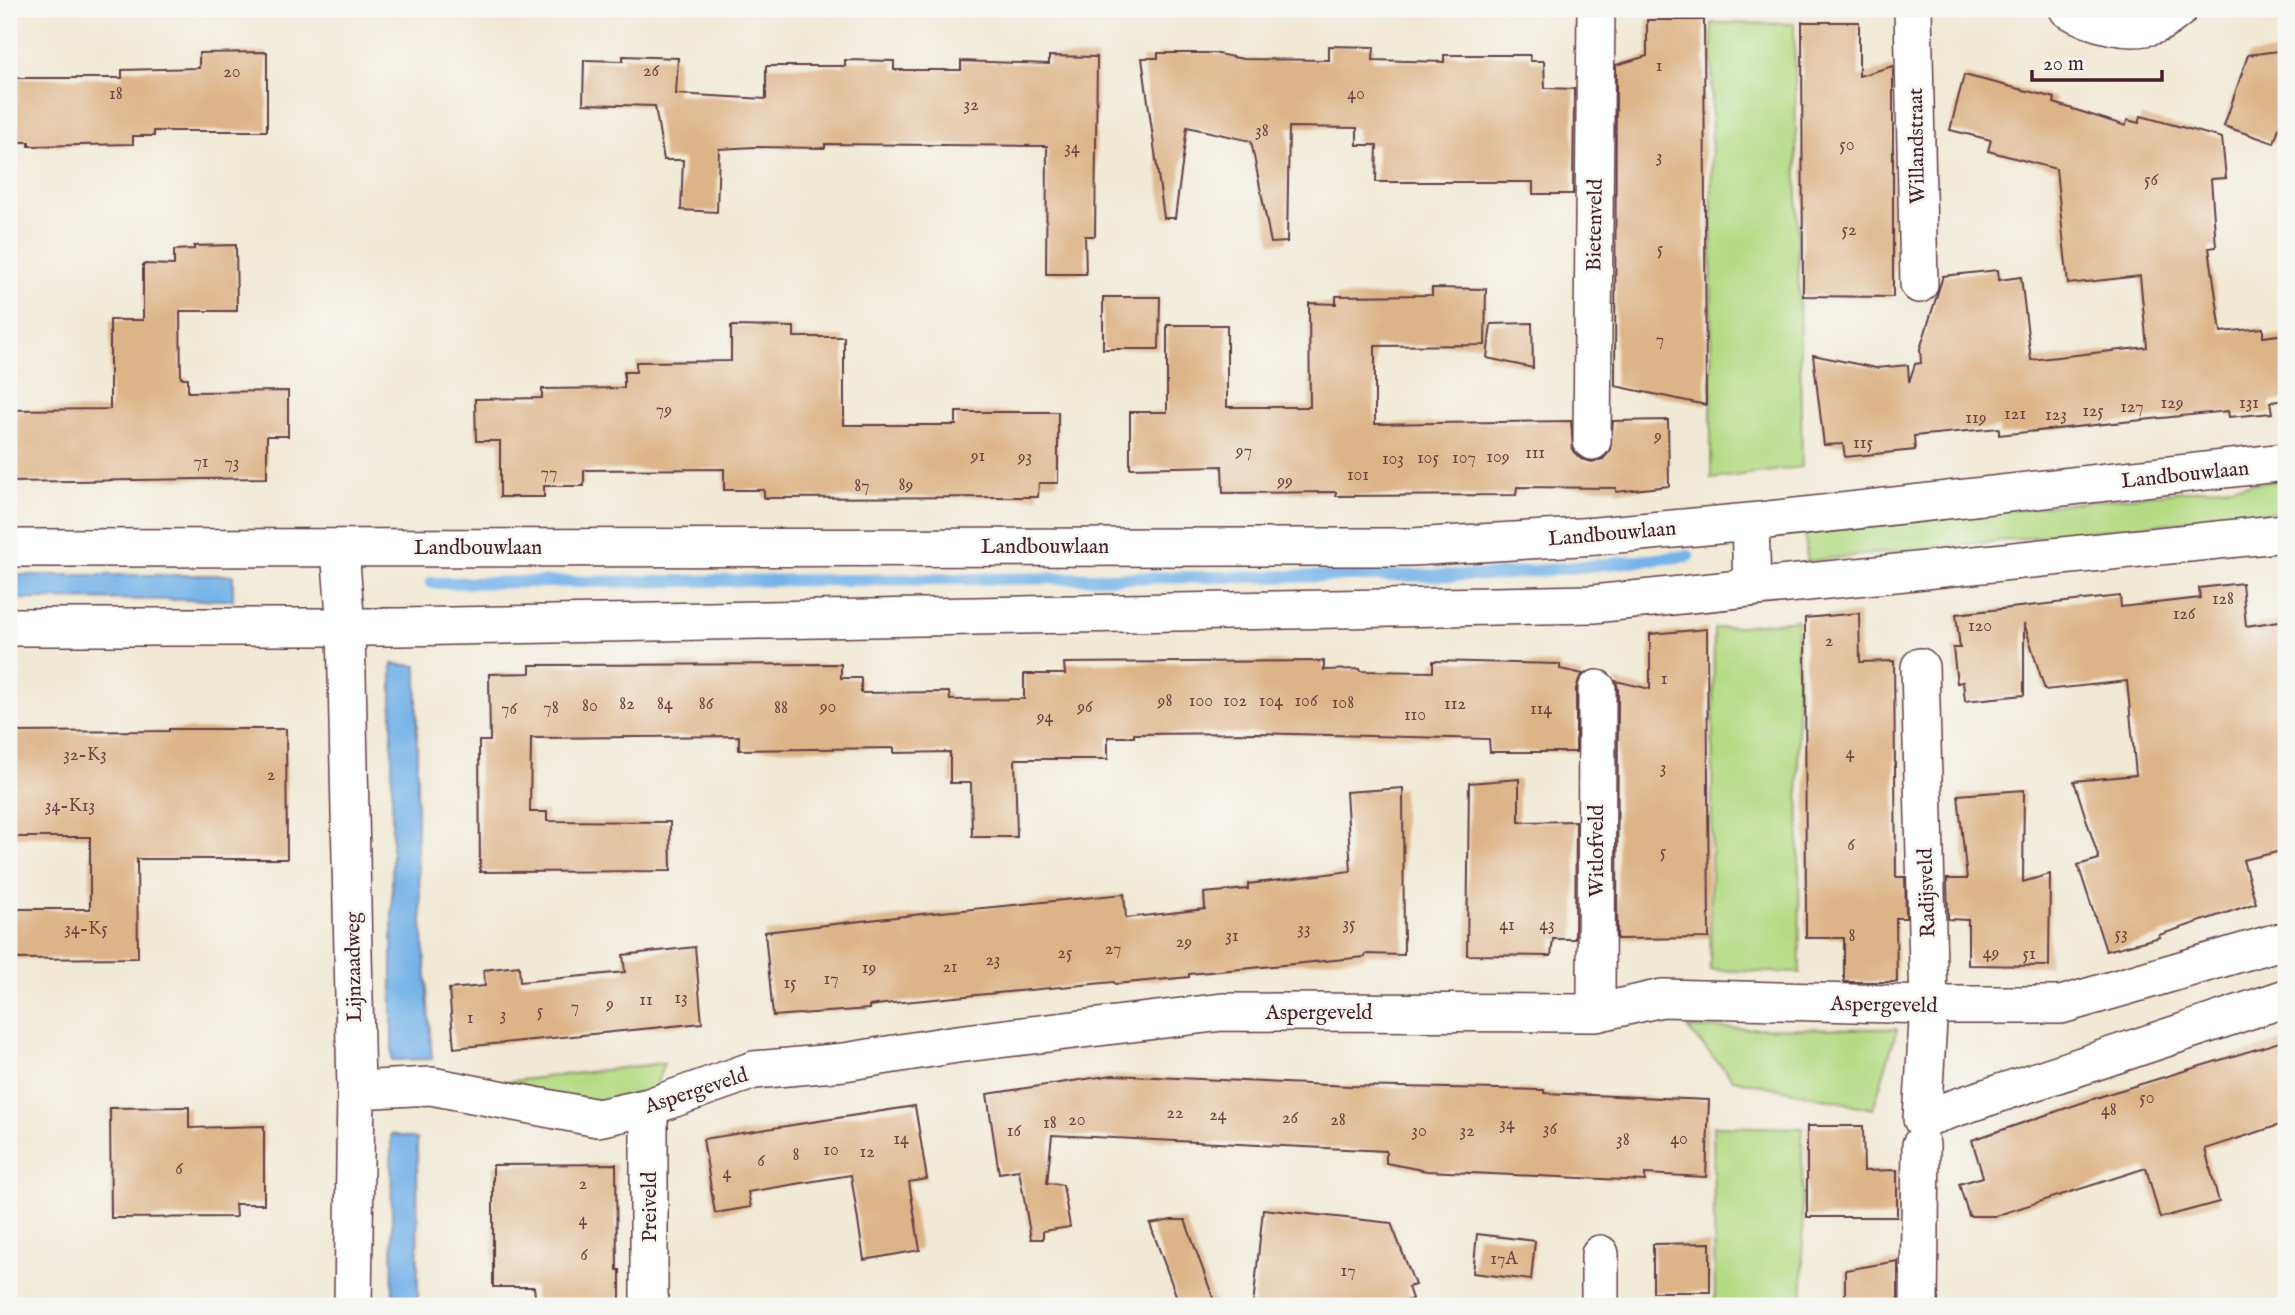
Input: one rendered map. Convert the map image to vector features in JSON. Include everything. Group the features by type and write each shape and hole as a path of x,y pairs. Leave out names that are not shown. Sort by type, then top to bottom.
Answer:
{"street":[{"name":"Bietenveld","path":"1592,441 1596,9"},
{"name":"Willandstraat","path":"1913,9 1919,284"},
{"path":"2068,9 2085,19 2135,29 2158,24 2179,9"},
{"name":"Landbouwlaan","path":"9,548 1412,547 1596,536 1750,522 2286,463"},
{"path":"1750,522 1752,587"},
{"path":"9,626 346,628 1593,604 2286,533"},
{"path":"340,549 346,628"},
{"name":"Lijnzaadweg","path":"346,628 356,1090 353,1306"},
{"name":"Radijsveld","path":"1919,1306 1921,1132 1929,1005 1920,667"},
{"name":"Witlofveld","path":"1596,1013 1597,689"},
{"name":"Aspergeveld","path":"356,1090 431,1086 598,1118 649,1107 754,1070 844,1062 970,1042 1223,1012 1596,1013 1662,999 2061,1005 2286,941"},
{"path":"1921,1132 2286,998"},
{"name":"Preiveld","path":"649,1107 649,1306"},
{"path":"1600,1254 1600,1306"}],"green space":[{"path":"1712,23 1794,24 1802,467 1711,479"},
{"path":"2286,480 2286,511 1807,561 1805,532"},
{"path":"1797,620 1800,973 1710,970 1714,629"},
{"path":"1687,1028 1897,1029 1873,1109 1733,1079"},
{"path":"664,1063 655,1088 600,1104 486,1084"},
{"path":"1713,1126 1802,1128 1803,1306 1715,1306"}],"water":[{"path":"9,575 233,575 233,600 9,599"},
{"path":"392,664 417,666 417,853 432,1059 392,1060"},
{"path":"391,1134 417,1139 418,1306 393,1306"}],"building":[{"path":"1647,20 1704,20 1706,405 1615,386 1616,65 1647,56"},
{"path":"1802,22 1859,22 1859,76 1893,66 1893,297 1803,296"},
{"path":"1329,46 1374,47 1373,60 1444,62 1444,55 1530,55 1530,61 1544,61 1545,88 1574,89 1573,194 1533,194 1533,182 1376,182 1377,145 1357,145 1357,128 1289,127 1287,242 1271,243 1251,141 1187,127 1175,218 1164,218 1142,58 1158,58 1158,53 1213,53 1243,59 1329,60"},
{"path":"2286,50 2286,106 2274,143 2224,126 2248,55"},
{"path":"267,52 267,131 154,131 154,136 133,136 133,144 29,146 29,142 9,142 9,78 122,78 122,70 199,68 199,53"},
{"path":"623,56 678,58 676,94 766,99 766,66 845,66 845,60 894,61 894,70 961,70 961,61 1049,64 1049,56 1097,57 1095,236 1085,236 1086,274 1046,274 1047,146 825,144 825,148 719,149 717,212 681,210 683,160 664,160 655,106 583,104 584,60 623,61"},
{"path":"1964,75 2055,98 2054,103 2126,126 2127,120 2139,123 2141,116 2222,138 2226,178 2211,179 2216,247 2209,248 2221,332 2263,328 2263,337 2286,334 2286,400 2270,402 2272,413 2229,417 2228,411 1999,435 1999,428 1914,436 1915,450 1845,457 1843,444 1824,445 1813,355 1876,368 1908,365 1909,382 1915,364 1921,363 1920,349 1943,276 1998,270 1999,280 2021,277 2031,360 2147,347 2140,276 2068,284 2056,169 1988,151 1991,140 1950,130"},
{"path":"236,245 237,311 180,311 181,378 188,378 188,392 288,391 288,436 267,436 267,478 9,482 9,410 110,409 110,320 143,320 143,264 174,265 174,250 194,249 194,246"},
{"path":"1432,288 1486,289 1485,345 1375,346 1375,424 1571,421 1573,451 1581,459 1592,462 1603,459 1610,451 1613,421 1668,420 1669,486 1616,492 1616,488 1517,487 1516,495 1336,496 1336,492 1223,493 1222,466 1130,468 1130,412 1167,412 1167,325 1227,325 1227,407 1310,407 1309,303 1336,304 1336,296 1432,295"},
{"path":"1103,297 1160,297 1159,349 1103,349"},
{"path":"1532,323 1533,368 1487,358 1491,324"},
{"path":"731,326 794,327 794,337 844,337 844,425 956,425 956,412 1058,412 1058,483 1039,483 1038,497 764,498 764,490 724,490 724,469 584,470 584,486 544,486 544,497 500,497 500,441 476,441 475,399 542,398 542,389 624,388 624,372 636,372 636,362 731,361"},
{"path":"2242,583 2246,626 2286,620 2286,850 2243,860 2256,903 2159,935 2160,937 2106,951 2078,865 2099,859 2074,781 2136,775 2127,681 2045,690 2024,623 2024,695 1965,701 1963,682 1957,683 1953,648 1960,648 1956,614 2120,596 2121,607 2200,598 2199,588"},
{"path":"1859,613 1860,662 1894,661 1896,877 1905,877 1906,918 1896,918 1897,982 1844,982 1844,938 1806,938 1805,618"},
{"path":"1707,629 1709,938 1617,939 1616,681 1650,689 1650,634"},
{"path":"1324,661 1324,670 1433,672 1433,661 1560,664 1560,669 1583,674 1576,689 1576,752 1490,752 1489,739 1257,733 1134,734 1134,737 1108,737 1108,759 1015,759 1017,837 972,837 971,783 950,783 950,752 894,753 894,748 739,750 739,736 531,738 530,812 547,812 547,821 670,822 671,871 480,872 479,741 490,741 489,674 530,673 530,665 841,664 841,678 861,678 861,693 949,692 950,700 1024,699 1024,674 1065,674 1064,663"},
{"path":"286,729 287,859 137,859 138,958 9,959 9,909 90,909 90,837 9,837 9,732"},
{"path":"1519,779 1519,822 1576,821 1575,939 1553,939 1551,956 1467,955 1469,783"},
{"path":"1403,788 1404,955 1365,954 1365,957 1189,974 1189,977 773,1016 765,932 1124,894 1126,918 1205,909 1204,893 1248,889 1248,884 1351,871 1346,792"},
{"path":"2024,790 2023,882 2050,874 2049,966 1968,965 1968,920 1948,919 1947,879 1967,879 1958,795"},
{"path":"695,947 702,1023 454,1048 449,989 485,986 484,970 519,966 520,982 625,972 623,955"},
{"path":"2286,1040 2286,1123 2205,1149 2219,1202 2160,1218 2146,1168 1995,1216 1969,1216 1959,1184 1983,1177 1972,1140 2108,1094"},
{"path":"1113,1075 1350,1086 1544,1090 1544,1093 1709,1100 1706,1177 1645,1174 1645,1181 1427,1171 1386,1163 1386,1151 1052,1135 1047,1183 1063,1185 1070,1227 1043,1231 1043,1239 1031,1239 1019,1170 999,1173 987,1094"},
{"path":"915,1106 927,1179 909,1182 920,1250 864,1260 851,1175 748,1192 751,1207 715,1213 703,1139"},
{"path":"189,1107 189,1128 264,1126 264,1204 235,1204 236,1217 111,1218 110,1108"},
{"path":"1807,1126 1863,1126 1864,1171 1897,1170 1897,1217 1807,1217"},
{"path":"616,1164 620,1306 536,1306 534,1287 493,1287 493,1165"},
{"path":"1263,1209 1391,1223 1415,1285 1408,1287 1412,1299 1393,1306 1253,1306"},
{"path":"1185,1220 1216,1306 1180,1306 1150,1224"},
{"path":"1477,1234 1535,1241 1531,1280 1473,1273"},
{"path":"1710,1243 1710,1292 1653,1292 1653,1244"},
{"path":"1898,1261 1898,1306 1845,1306 1845,1270"}],"waterway":[{"path":"431,583 1496,575 1688,556"}]}
